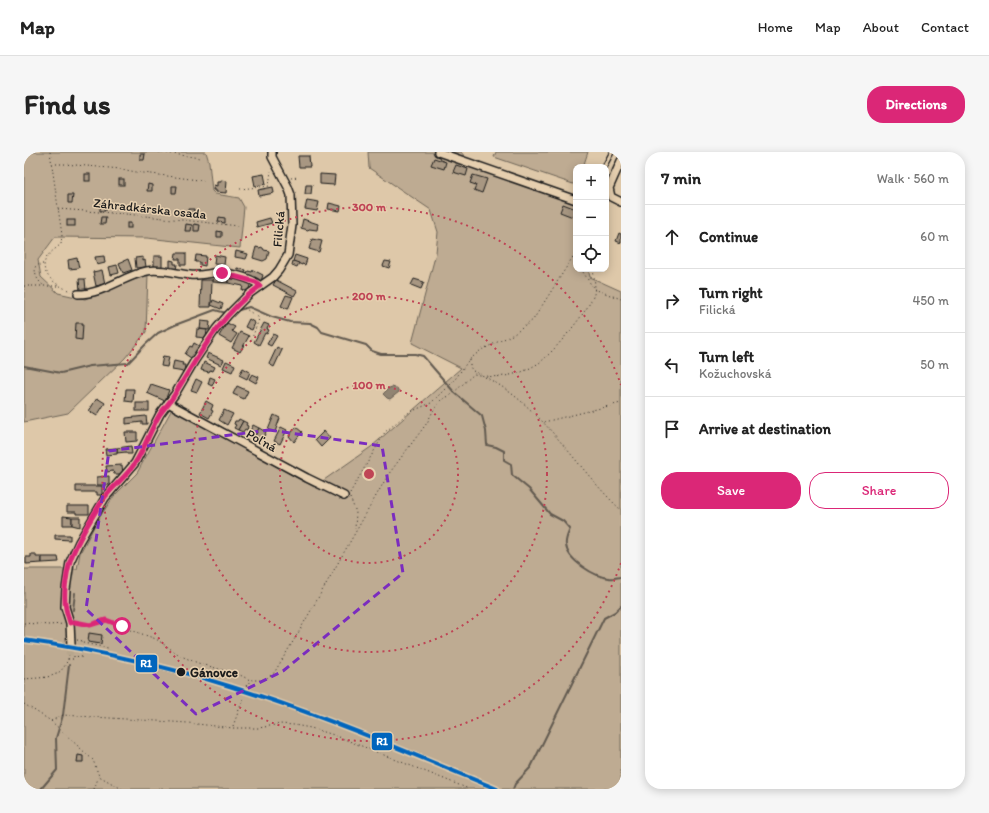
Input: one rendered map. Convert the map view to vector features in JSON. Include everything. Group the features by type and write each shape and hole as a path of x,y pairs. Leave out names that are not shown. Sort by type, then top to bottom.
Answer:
{"street":[{"name":"Filická","path":"72,642 65,600 67,575 74,552 105,498 135,463 160,414 212,335 230,312 249,294 273,277 284,263 289,248 292,225 291,195 272,157 272,152"},
{"path":"438,152 573,199"},
{"path":"609,188 621,161"},
{"path":"609,196 621,202"},
{"path":"78,294 87,294 104,289 140,273 153,270 191,276 215,273 229,274 256,282 260,286"},
{"name":"Poľná","path":"168,403 307,478 344,496"}],"lane":[{"path":"606,164 612,152"}],"path":[{"path":"50,152 62,235 61,244 47,256 44,264 45,272 53,281 78,294"},
{"path":"159,152 201,158"},
{"path":"51,164 121,169 206,181"},
{"path":"240,189 268,186 271,171"},
{"name":"Záhradkárska osada","path":"58,209 126,214 240,226"},
{"path":"355,531 356,512 349,496 385,432 408,413 431,403 456,378 470,359 480,350 514,334 533,320 573,257"},
{"path":"44,264 40,264 36,267 35,274 44,286"},
{"path":"583,272 594,289 621,299"},
{"path":"24,623 49,625 75,622 90,625 106,620 156,639 181,656 198,663 240,674 250,680 267,678 274,673 297,635 388,475 427,424 433,410 441,400 452,394 474,374 494,377 515,374 540,362 559,343 586,309 594,294 593,272"},
{"path":"24,286 61,286"},
{"path":"243,307 259,319 251,341"},
{"path":"470,359 470,366 473,371 506,388 519,398 543,422 606,496 621,510"},
{"path":"543,422 621,403"},
{"path":"72,642 83,641 83,643 108,648"},
{"path":"24,679 48,678 54,676 62,669 69,655"},
{"path":"68,659 74,660 74,656 82,657"},
{"path":"246,686 250,680"},
{"path":"233,728 243,699"},
{"path":"24,704 51,721 93,760 99,776 122,789"},
{"path":"51,721 62,715 188,723 233,728 259,728 280,724 311,728 469,789"},
{"path":"94,789 99,776"}],"highlighted area":[{"path":"269,430 382,446 403,573 283,671 196,714 86,609 109,451"}],"shaded area":[{"path":"24,152 206,152 209,162 212,191 215,194 239,198 244,207 240,248 147,238 55,237 38,260 41,277 58,293 85,299 148,274 146,332 125,358 68,413 24,422"},
{"path":"368,152 461,152 469,162 573,203 573,272 589,272 590,277 621,291 621,789 24,789 24,569 77,569 80,553 97,521 114,496 137,473 172,409 314,487 371,447 461,368 412,343 436,253 438,232 431,210 369,168"},
{"path":"496,152 588,152 584,164 573,164 573,184 494,157"},
{"path":"392,387 397,388 399,392 390,399 383,394"}],"building":[{"path":"140,154 145,154 144,160 140,160"},
{"path":"298,156 309,156 310,167 299,167"},
{"path":"434,158 446,162 444,169 431,165"},
{"path":"456,165 468,169 466,176 453,172"},
{"path":"85,174 90,174 90,181 85,181"},
{"path":"264,174 266,184 255,186 253,176"},
{"path":"320,174 335,175 334,185 320,184"},
{"path":"473,175 487,179 482,193 474,190 476,185 470,183"},
{"path":"119,179 124,179 124,185 119,185"},
{"path":"221,180 227,181 226,193 216,192 216,190 213,190 214,185 217,186 217,182 221,182"},
{"path":"148,184 152,185 152,191 147,191"},
{"path":"306,185 312,185 311,194 305,194"},
{"path":"172,186 177,186 176,193 172,193"},
{"path":"273,187 274,193 259,196 258,190"},
{"path":"68,195 73,195 72,203 68,203"},
{"path":"307,200 319,202 317,211 305,209"},
{"path":"329,203 341,206 340,211 328,209"},
{"path":"100,204 105,205 105,211 100,211"},
{"path":"563,204 573,208 573,217 560,212"},
{"path":"189,209 194,209 193,215 189,215"},
{"path":"101,217 106,217 105,224 100,224"},
{"path":"219,217 225,218 225,223 218,222"},
{"path":"270,218 272,223 257,227 256,222"},
{"path":"303,219 318,224 317,230 301,228"},
{"path":"67,220 75,220 75,226 67,226"},
{"path":"127,223 131,223 131,228 127,228"},
{"path":"186,224 192,225 191,231 185,231"},
{"path":"194,224 200,225 199,231 194,231"},
{"path":"217,231 222,232 222,237 217,237"},
{"path":"619,233 621,234 621,243 616,241"},
{"path":"312,239 322,241 319,252 309,249"},
{"path":"256,247 261,247 264,250 269,251 267,259 263,261 253,258"},
{"path":"236,251 248,254 246,259 235,257"},
{"path":"176,253 186,253 186,265 180,265 180,259 175,259"},
{"path":"196,255 206,256 205,266 200,265 200,262 195,262"},
{"path":"215,255 225,257 224,265 214,264"},
{"path":"295,255 307,259 305,265 293,261"},
{"path":"104,256 105,263 97,265 95,257"},
{"path":"154,256 162,256 162,267 154,267"},
{"path":"143,257 146,267 136,268 135,258"},
{"path":"77,258 79,268 69,269 68,260"},
{"path":"128,259 132,270 123,273 119,263"},
{"path":"170,260 174,261 174,264 177,264 176,270 170,270"},
{"path":"293,261 299,263 297,267 292,265"},
{"path":"385,261 391,262 389,268 383,266"},
{"path":"117,265 119,273 111,275 109,267"},
{"path":"237,268 246,270 244,276 235,274"},
{"path":"102,270 105,284 96,286 93,272"},
{"path":"253,270 263,275 261,281 246,277 248,271 252,272"},
{"path":"214,275 228,276 228,283 213,282"},
{"path":"228,276 251,282 248,292 242,290 243,286 228,283"},
{"path":"79,279 85,279 86,291 80,291"},
{"path":"414,279 424,282 421,289 411,285"},
{"path":"201,280 212,280 211,307 200,307"},
{"path":"276,280 297,291 294,296 273,285"},
{"path":"286,295 293,297 288,309 281,306"},
{"path":"213,300 223,304 221,309 211,305"},
{"path":"249,319 255,323 252,330 245,327"},
{"path":"201,321 210,322 209,330 200,329"},
{"path":"76,323 83,323 82,340 75,339"},
{"path":"227,323 235,327 232,331 237,334 231,343 219,336"},
{"path":"264,323 269,325 267,329 269,330 267,334 265,333 259,345 254,342"},
{"path":"197,329 207,330 206,338 196,337"},
{"path":"240,332 249,336 240,352 232,348"},
{"path":"273,334 277,336 271,346 267,344"},
{"path":"194,343 201,347 194,360 185,354"},
{"path":"277,347 282,350 274,367 269,364"},
{"path":"208,353 224,360 221,365 206,358"},
{"path":"163,356 169,357 167,367 161,366"},
{"path":"174,361 185,365 184,372 172,370"},
{"path":"226,361 235,365 232,372 223,368"},
{"path":"204,362 215,367 213,371 210,370 209,372 201,370"},
{"path":"243,368 250,372 247,379 239,375"},
{"path":"252,374 259,377 256,383 249,379"},
{"path":"210,377 215,379 212,386 208,384"},
{"path":"196,379 202,382 197,392 191,390"},
{"path":"151,384 169,390 165,401 147,393"},
{"path":"237,386 248,391 244,399 233,394"},
{"path":"126,389 134,389 133,402 125,401"},
{"path":"97,398 105,403 97,416 89,411"},
{"path":"206,401 213,405 211,410 213,411 209,418 200,413"},
{"path":"136,403 149,403 149,411 136,411"},
{"path":"224,410 233,414 227,425 219,420"},
{"path":"274,415 280,418 275,432 268,430"},
{"path":"146,416 147,424 142,424 142,422 126,424 126,418"},
{"path":"239,419 243,421 238,430 234,428 236,425 234,424 235,421 238,421"},
{"path":"243,421 247,423 246,425 248,426 247,430 245,429 243,432 238,430"},
{"path":"253,425 259,428 254,438 250,436 250,431"},
{"path":"281,427 287,430 280,444 274,441"},
{"path":"296,427 302,432 294,442 289,436"},
{"path":"259,428 266,432 263,438 262,437 259,440 254,438"},
{"path":"324,431 330,438 321,447 315,440"},
{"path":"125,432 137,432 137,441 126,442"},
{"path":"131,446 132,454 127,454 126,452 117,453 117,448"},
{"path":"117,448 117,454 106,455 105,449"},
{"path":"122,465 123,474 114,474 113,471 107,472 106,466"},
{"path":"109,476 109,485 97,485 97,477"},
{"path":"76,486 102,486 102,495 97,495 97,492 76,492"},
{"path":"67,506 89,506 89,514 67,512"},
{"path":"63,516 72,517 72,525 63,525"},
{"path":"72,517 80,517 80,527 72,525"},
{"path":"55,535 70,535 70,540 55,539"},
{"path":"31,554 36,554 36,557 42,557 42,563 26,564 26,557 31,557"},
{"path":"42,557 58,557 59,562 42,563"},
{"path":"89,633 102,635 101,644 88,642"},
{"path":"78,755 83,756 83,762 77,762"}],"waterway":[{"path":"236,311 249,307 272,317 290,322 310,323 318,327 322,332 366,345 372,351 381,354 415,354 423,356 454,392 482,416 486,431 487,445 504,451 504,460 511,464 512,475 529,489 550,514 563,521 570,529 566,543 568,551 576,562 597,575 610,578 621,577"},
{"path":"24,366 61,373 90,366 128,363 158,333 215,310 226,313"},
{"path":"73,610 75,593"},
{"path":"513,789 515,784 531,767 604,618 615,612 621,606"},
{"path":"41,789 57,770 56,738 63,715 69,665"}],"tunnel":[{"path":"69,655 71,645"}],"transit line":[{"name":"R1","path":"24,640 54,644 143,662 231,687 290,706 350,729 497,789"}],"place":[{"name":"Gánovce","path":"181,672"}],"route":[{"path":"122,626 106,620 90,625 75,622 70,623 65,607 67,575 70,562 79,542 97,510 105,498 135,463 160,414 175,394 195,360 216,329 232,310 260,286 256,282 222,273"}]}
